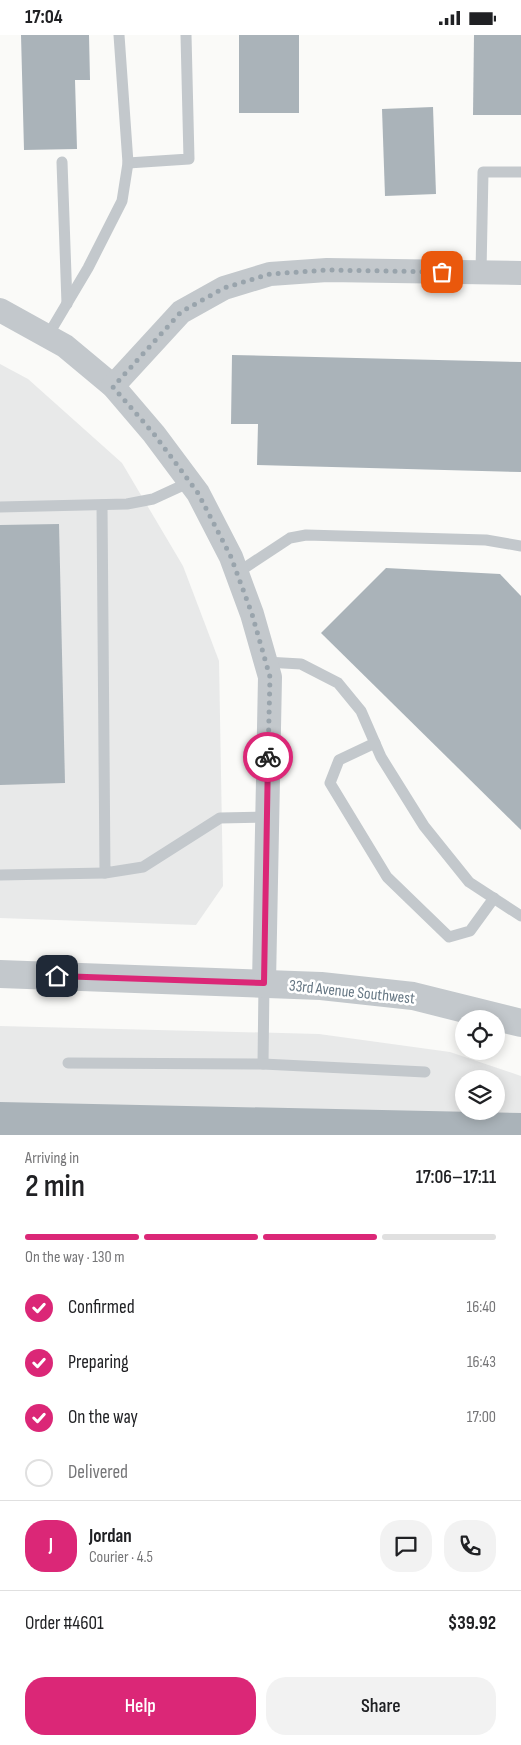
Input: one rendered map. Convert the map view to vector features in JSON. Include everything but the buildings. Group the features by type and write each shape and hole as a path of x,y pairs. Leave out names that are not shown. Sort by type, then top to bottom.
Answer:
{"street":[{"path":"113,387 181,312 224,288 270,274 327,270 521,273"},
{"path":"0,310 64,346 113,387 154,434 190,481 202,501 237,573 252,614 270,677 264,983"},
{"name":"33rd Avenue Southwest","path":"0,974 321,985 388,992 449,1004 521,1023"}],"lane":[{"path":"47,337 67,304 122,201 128,163 120,35"},
{"path":"128,163 189,159 186,35"},
{"path":"62,162 67,304"},
{"path":"481,272 483,172 521,172"},
{"path":"0,507 127,504 153,499 190,481"},
{"path":"102,505 105,873"},
{"path":"237,573 290,538 306,535 486,541 521,546"},
{"path":"266,662 301,665 338,683 361,711 381,757 424,827 469,882 521,916"},
{"path":"375,743 339,759 330,783 387,877 449,937 470,931 494,898"},
{"path":"0,875 105,873 142,867 220,818 267,817"},
{"path":"263,1064 264,983"},
{"path":"68,1063 263,1064 425,1072"}],"shaded area":[{"path":"0,364 28,379 122,463 183,566 219,661 223,886 196,925 0,918"},
{"path":"0,1026 319,1034 450,1052 455,1054 455,1060 474,1060 503,1070 455,1070 455,1120 505,1120 505,1071 521,1076 521,1135 0,1135"}],"way so far":[{"path":"268,757 270,677 252,614 231,557 198,493 154,434 113,387 181,312 224,288 270,274 327,270 442,272"}],"route":[{"path":"57,976 264,983 268,757"}]}
